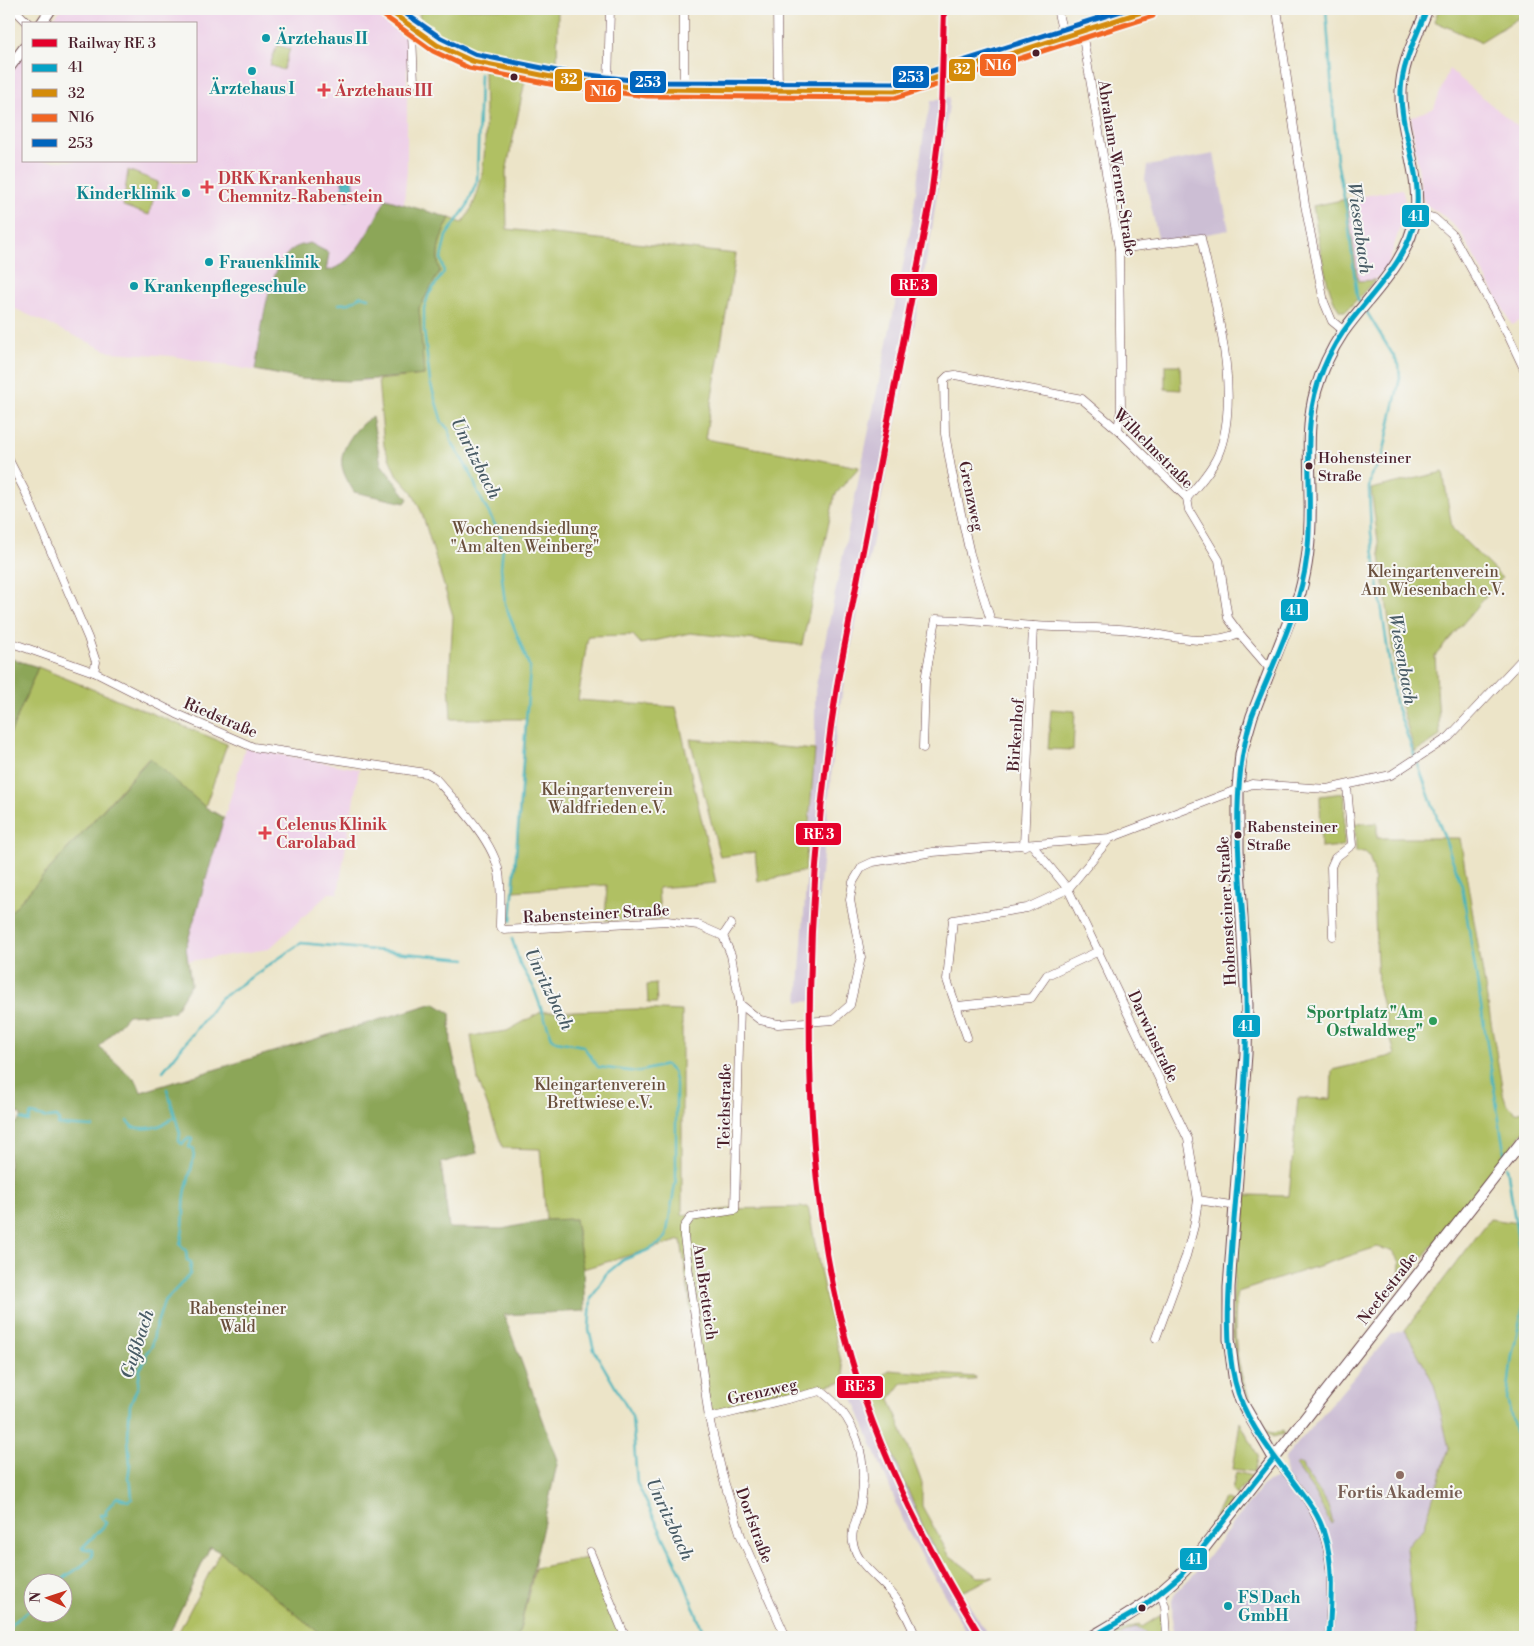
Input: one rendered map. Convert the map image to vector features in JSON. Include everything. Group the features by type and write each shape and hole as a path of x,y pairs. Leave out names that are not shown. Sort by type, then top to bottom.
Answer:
{"main road":[{"name":"Hohensteiner Straße","path":"1274,1458 1241,1401 1231,1361 1229,1288 1237,1206 1247,1005 1238,850 1238,788 1245,738 1300,593 1308,558 1311,410 1321,374 1344,330 1374,296 1398,261 1413,227 1416,213 1416,197 1401,92 1408,53 1428,9"},
{"name":"Neefestraße","path":"1092,1637 1139,1610 1161,1594 1196,1558 1525,1138"}],"street":[{"path":"14,9 27,22"},
{"path":"42,22 51,9"},
{"path":"387,9 438,46 472,61 534,74 608,85 778,91 895,91 1151,9"},
{"path":"411,9 414,83"},
{"path":"608,85 610,9"},
{"path":"684,9 684,89"},
{"path":"777,9 778,91"},
{"path":"1057,9 1064,38"},
{"path":"1277,9 1287,66 1295,144 1324,302 1332,321 1344,330"},
{"name":"Abraham-Werner-Straße","path":"1082,32 1119,249 1121,409 1118,430"},
{"path":"9,68 22,51"},
{"path":"1416,213 1434,218 1452,234 1509,337 1525,371"},
{"path":"1119,249 1201,238 1220,319 1226,366 1226,404 1222,439 1218,454 1187,498"},
{"name":"Wilhelmstraße","path":"948,376 954,375 1082,399 1118,430 1187,498 1190,510 1219,560 1228,618 1270,669"},
{"name":"Grenzweg","path":"948,376 944,380 945,434 975,573 991,621"},
{"path":"9,460 26,493 88,638 96,662 94,672"},
{"path":"923,748 925,680 936,619 991,621 1033,626 1119,628 1205,641 1225,639 1239,633"},
{"name":"Birkenhof","path":"1024,846 1033,626"},
{"name":"Riedstraße","path":"9,642 94,672 177,714 253,747 426,774 435,778 487,842 496,863 500,884 500,927"},
{"path":"731,924 723,936 731,955 740,1004 760,1020 778,1024 833,1020 850,1005 861,957 850,900 853,882 862,867 894,858 933,852 1110,838 1252,784 1307,789 1347,786 1391,775 1449,737 1525,656"},
{"path":"1333,936 1331,867 1335,858 1352,845 1347,786"},
{"path":"967,1037 958,1006 947,980 953,920 1027,908 1068,889 1110,838"},
{"name":"Darwinstraße","path":"1032,845 1068,889 1188,1139 1198,1200 1186,1256 1156,1338"},
{"name":"Rabensteiner Straße","path":"500,927 504,930 517,931 667,921 698,925 723,936"},
{"path":"958,1006 1031,998 1047,975 1099,951"},
{"name":"Teichstraße","path":"736,1210 740,1004"},
{"path":"1198,1200 1237,1206"},
{"name":"Am Bretteich","path":"709,1418 684,1227 691,1217 736,1210"},
{"name":"Grenzweg","path":"709,1418 821,1391 835,1402 849,1419 858,1438 862,1493 853,1533 854,1548 862,1562 897,1599 916,1637"},
{"name":"Dorfstraße","path":"709,1418 736,1523 786,1637"},
{"path":"1274,1458 1313,1508 1324,1532 1332,1572 1329,1637"},
{"path":"590,1552 624,1634 627,1637"},
{"path":"1161,1594 1167,1637"}],"shaded area":[{"name":"DRK Krankenhaus Chemnitz-Rabenstein","path":"61,9 367,9 407,39 407,171 404,203 368,381 302,379 172,356 110,352 9,306 9,75 22,58 22,162 198,162 198,22 51,22"},
{"path":"1449,69 1525,133 1525,318 1512,325 1461,233 1445,217 1425,204 1422,197 1411,117 1434,108"},
{"path":"950,97 932,230 892,446 842,693 834,748 819,893 816,1001 798,1002 815,750 815,690 911,227 924,132 931,101"},
{"path":"1214,154 1229,230 1168,241 1158,238 1145,179 1147,166"},
{"path":"1402,189 1405,200 1400,227 1388,265 1375,280 1358,282 1347,199"},
{"path":"245,748 359,769 338,893 329,893 269,949 189,961 186,948"},
{"path":"1405,1330 1434,1384 1449,1448 1424,1527 1406,1548 1416,1637 1173,1637 1172,1601 1175,1593 1195,1573 1264,1484 1276,1478 1287,1486 1285,1458 1391,1334"},
{"path":"866,1390 927,1536 989,1637 969,1637 908,1532 851,1393"},
{"path":"1136,1627 1153,1637 1117,1637"}],"green space":[{"path":"419,9 558,9 557,73 503,63 453,46 420,27"},
{"path":"1439,9 1525,9 1525,14 1480,42 1434,21"},
{"path":"277,45 290,49 283,70 270,65"},
{"path":"484,70 525,81 506,172 507,229 736,254 705,439 859,467 835,495 802,645 690,633 641,644 633,635 588,636 578,700 676,707 716,883 658,888 660,918 605,920 607,885 514,891 527,719 451,719 449,682 453,616 422,513 412,492 396,474 384,446 378,380 424,375 419,308 440,271 438,264 439,244 450,218 462,223 472,207 479,190 485,150"},
{"path":"128,170 158,182 149,215 123,206"},
{"path":"386,199 450,218 439,244 438,264 440,271 419,308 424,375 349,381 302,379 255,370 269,291 281,262 294,248 310,243 329,253 326,271 346,261 362,242"},
{"path":"1347,199 1358,281 1375,280 1346,311 1340,311 1330,291 1326,276 1313,206"},
{"path":"1165,365 1180,365 1181,390 1165,389"},
{"path":"372,417 381,464 408,499 405,503 354,492 344,473 342,459 346,444 361,425"},
{"name":"Kleingartenverein Am Wiesenbach e.V.","path":"1443,472 1452,528 1502,578 1435,656 1440,736 1415,752 1400,703 1371,489"},
{"path":"9,658 38,667 9,737"},
{"path":"38,667 227,744 205,807 149,758 9,914 9,737"},
{"path":"1051,709 1075,711 1073,750 1048,749"},
{"path":"690,739 815,750 805,871 758,882 755,852 720,857"},
{"name":"Rabensteiner Wald","path":"150,758 205,807 224,818 186,947 191,984 174,1012 128,1015 99,1047 137,1082 141,1092 434,1003 450,1013 451,1046 477,1153 441,1163 449,1228 502,1229 546,1220 575,1219 583,1269 585,1311 504,1315 558,1460 518,1637 324,1637 220,1552 210,1547 168,1637 9,1637 9,1125 12,1126 21,1119 21,1115 9,1107 9,914"},
{"path":"1343,793 1345,796 1344,844 1342,846 1321,848 1320,796"},
{"path":"1377,823 1377,838 1460,838 1503,1093 1507,1105 1516,1113 1525,1110 1525,1130 1406,1278 1399,1279 1400,1262 1392,1251 1377,1247 1238,1292 1235,1328 1239,1365 1251,1401 1269,1432 1283,1431 1284,1434 1273,1437 1262,1427 1244,1389 1237,1363 1233,1336 1234,1280 1243,1198 1246,1195 1289,1196 1298,1098 1331,1099 1332,1070 1395,1055 1378,987 1373,869 1369,856 1365,852 1356,852 1355,824"},
{"path":"656,984 657,1003 648,1003 647,985"},
{"name":"Kleingartenverein Brettwiese e.V.","path":"638,1009 682,1011 682,1215 730,1209 808,1207 826,1300 846,1381 706,1414 681,1240 583,1269 575,1219 546,1220 540,1149 503,1148 478,1080 471,1036 507,1031 541,1012"},
{"path":"1490,1219 1525,1224 1525,1637 1416,1637 1406,1548 1424,1527 1449,1448 1434,1384 1405,1330"},
{"path":"889,1370 975,1377 974,1380 903,1382 890,1399 922,1483 922,1506 949,1555 978,1577 994,1577 961,1592 927,1536 866,1390"},
{"path":"1240,1422 1258,1456 1254,1472 1233,1469"},
{"path":"1302,1464 1304,1471 1327,1503 1333,1522 1331,1524 1314,1492 1295,1465"},
{"path":"1236,1472 1252,1476 1236,1495 1232,1490"},
{"path":"1224,1499 1232,1502 1202,1542"},
{"path":"220,1552 324,1637 176,1637"},
{"path":"587,1558 624,1637 518,1637 535,1568"},
{"path":"1161,1615 1162,1637 1153,1637 1136,1627 1117,1637 1108,1637 1139,1624 1142,1627"}],"water":[{"path":"346,175 351,176 354,186 352,196 348,201 344,198 342,181"}],"waterway":[{"name":"Wiesenbach","path":"1326,9 1337,161 1347,213 1357,297 1360,303"},
{"name":"Unritzbach","path":"480,74 477,181 467,206 446,236 441,258 444,272 429,294 424,308 424,330 430,382 442,422 449,430 451,441 472,476 478,493 500,534 503,545 501,568 505,604 530,668 511,921"},
{"path":"339,304 350,303 361,296 369,298"},
{"name":"Wiesenbach","path":"1365,309 1399,365 1400,378 1382,459 1371,475 1369,488 1371,533 1395,702 1462,886 1505,1157"},
{"name":"Unritzbach","path":"512,939 520,964 533,986 552,1038 556,1041 583,1046 598,1067 637,1072 666,1065 673,1072 676,1084 676,1179 666,1237 659,1244 648,1250 623,1260 606,1274 591,1299 589,1329 594,1350 632,1416 637,1483 681,1573 705,1637"},
{"path":"163,1071 221,998 301,943 466,959"},
{"name":"Gußbach","path":"70,1574 84,1565 92,1556 92,1550 82,1548 106,1523 100,1515 106,1515 106,1510 117,1497 128,1501 132,1499 131,1485 128,1479 130,1464 128,1436 130,1405 138,1386 140,1369 146,1359 146,1353 152,1346 155,1329 164,1302 190,1274 191,1262 187,1260 186,1251 180,1244 185,1195 194,1149 189,1147 192,1139 189,1138 182,1144 179,1141 180,1133 167,1089"},
{"path":"21,1119 28,1121 31,1114 48,1118 56,1117 59,1121 58,1125 93,1127"},
{"path":"128,1121 132,1127 149,1128 164,1124 174,1117"},
{"name":"Wiesenbach","path":"1507,1167 1525,1287"},
{"name":"Wiesenbach","path":"1525,1299 1512,1355 1507,1399 1525,1470"},
{"name":"Gußbach","path":"9,1629 12,1623 22,1616"}],"transit line":[{"name":"32","path":"387,9 437,45 472,61 556,78 647,89 895,91 1151,9"},
{"name":"253","path":"399,9 441,38 474,54 557,71 647,82 894,83 1127,9"},
{"path":"944,9 941,116 931,197 838,680 827,758 818,836 813,914 810,993 811,1085 813,1131 822,1222 839,1313 851,1358 876,1431 907,1502 942,1570 981,1637"},
{"name":"41","path":"1329,1637 1331,1572 1330,1559 1322,1526 1312,1507 1268,1448 1245,1410 1235,1382 1229,1348 1228,1313 1244,1101 1246,1036 1245,953 1238,843 1239,792 1245,741 1252,716 1285,637 1304,576 1310,513 1310,425 1318,383 1339,338 1396,263 1412,232 1416,215 1416,184 1404,122 1401,91 1407,59 1427,9"},
{"name":"N16","path":"383,15 433,51 469,68 555,85 647,96 895,98 1153,16"},
{"name":"41","path":"1092,1637 1139,1610 1181,1575 1274,1458"}],"place":[{"name":"Ärztehaus II","path":"266,38"},
{"name":"Ärztehaus I","path":"252,71"},
{"name":"Ärztehaus III","path":"324,90"},
{"name":"DRK Krankenhaus Chemnitz-Rabenstein","path":"207,187"},
{"name":"Kinderklinik","path":"186,193"},
{"name":"Frauenklinik","path":"209,262"},
{"name":"Krankenpflegeschule","path":"134,286"},
{"name":"Hohensteiner Straße","path":"1309,466"},
{"name":"Celenus Klinik Carolabad","path":"265,833"},
{"name":"Rabensteiner Straße","path":"1238,835"},
{"name":"Sportplatz \"Am Ostwaldweg\"","path":"1433,1021"},
{"name":"Fortis Akademie","path":"1400,1475"},
{"name":"FS Dach GmbH","path":"1228,1606"}],"park label":[{"name":"Wochenendsiedlung \"Am alten Weinberg\"","path":"525,537"},
{"name":"Kleingartenverein Waldfrieden e.V.","path":"607,798"}]}
